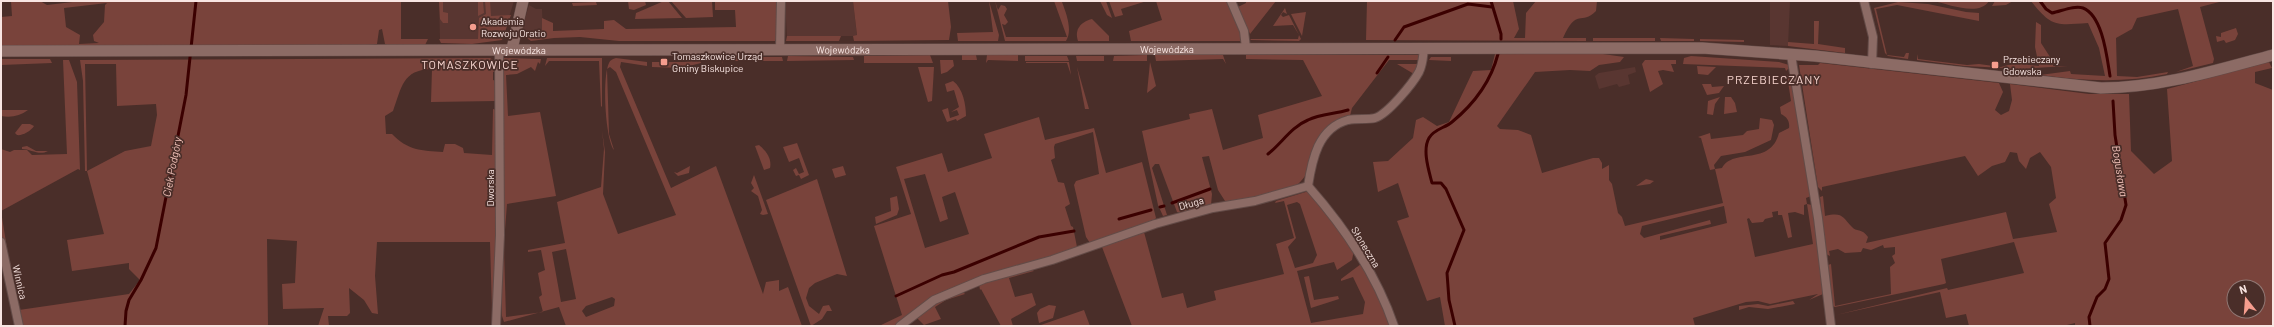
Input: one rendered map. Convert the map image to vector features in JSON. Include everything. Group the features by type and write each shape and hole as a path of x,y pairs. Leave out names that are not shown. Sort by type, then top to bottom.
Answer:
{"main road":[{"path":"512,49 523,1"},
{"name":"Wojewódzka","path":"1,51 780,48 1715,48 1791,55 2085,88 2117,88 2174,81 2273,55"}],"street":[{"path":"780,48 781,1"},
{"path":"1231,1 1244,31 1246,48"},
{"path":"1864,1 1873,37 1872,64"},
{"path":"1308,186 1311,163 1322,139 1337,124 1350,119 1376,118 1388,110 1420,71 1424,48"},
{"name":"Dworska","path":"496,326 500,235 499,49"},
{"path":"1791,55 1818,218 1831,326"},
{"name":"Długa","path":"900,326 934,300 978,281 1073,253 1155,224 1213,208 1255,201 1308,186"},
{"name":"Słoneczna","path":"1308,186 1332,213 1352,241 1379,290 1394,326"},
{"name":"Winnica","path":"1,242 19,326"}],"shaded area":[{"path":"11,1 40,1 47,5 81,1 401,1 401,39 428,39 425,45 387,45 385,44 382,29 379,30 377,44 368,45 1,47 1,17 12,16","holes":["107,3 105,5 104,22 93,35 94,41 99,43 79,44 80,35 66,27 64,8"]},
{"name":"Akademia Rozwoju Oratio","path":"439,1 514,1 502,40 440,39"},
{"path":"439,1 443,1 443,12 448,13 448,23 443,23 440,19"},
{"path":"478,1 483,1 484,13 478,16"},
{"path":"485,1 490,1 491,16 511,15 502,40 472,44 441,43 439,39 478,39 479,18 486,14"},
{"path":"628,1 645,1 646,5 634,10 629,9"},
{"path":"664,1 668,1 682,18 635,19 636,13"},
{"path":"671,1 712,1 713,17 686,18"},
{"path":"715,1 779,1 778,35 775,41 619,41 580,37 531,41 524,36 522,29 528,35 542,36 542,18 553,23 553,31 604,29 604,21 614,20 626,29 736,27 735,10 715,10"},
{"path":"785,1 853,1 857,36 787,36"},
{"path":"853,1 948,1 951,27 949,40 854,41 853,36 857,35"},
{"path":"989,1 999,35 998,41 958,41 957,33 993,32"},
{"path":"995,1 998,10 1001,5 1005,6 1007,9 1004,15 1008,22 1005,25 1002,24 1006,37 1067,37 1054,1 1064,1 1062,2 1069,27 1068,37 1066,41 1005,41"},
{"path":"1100,1 1106,1 1112,18 1107,15"},
{"path":"1109,1 1147,1 1121,9 1123,15 1115,17"},
{"path":"1156,1 1226,1 1238,25 1241,41 1131,41 1129,31 1162,20"},
{"path":"1246,1 1276,1 1250,34 1238,7 1246,3"},
{"path":"1367,1 1513,1 1519,29 1514,38 1525,38 1526,13 1536,1 1597,1 1596,11 1591,15 1579,18 1572,23 1563,38 1586,38 1586,41 1366,40"},
{"path":"1770,1 1790,1 1788,46 1770,45"},
{"path":"1934,1 1989,1 1984,6 1971,9 1955,7"},
{"path":"1995,1 2013,1 2006,5 1992,6"},
{"path":"2031,1 2223,1 2200,7 2214,59 2213,63 2176,72 2193,66 2178,9 2137,18 2132,29 2116,38 2117,76 2137,77 2168,72 2167,74 2119,80 2072,79 2040,75 2070,71 2071,74 2105,76 2099,48 2088,23 2056,23 2044,16"},
{"path":"596,2 597,5 573,6 572,3"},
{"path":"1898,2 1928,4 1966,12 1979,13 1979,21 1897,5 1876,9 1887,55 1885,53 1874,8"},
{"path":"529,5 536,9 542,9 543,36 528,35 522,29"},
{"path":"1285,8 1287,14 1283,12 1281,15 1283,17 1289,15 1299,35 1293,25 1273,26"},
{"path":"1306,12 1302,36 1291,14"},
{"path":"1092,19 1109,36 1109,41 1078,41 1077,33 1079,27"},
{"path":"1814,21 1819,21 1818,44 1845,48 1845,53 1788,46 1788,42 1814,44"},
{"path":"2036,22 2041,25 2041,43 2054,63 2053,66 2068,66 2034,68 2022,72 2005,68 1964,66 1917,60 1917,54 1918,59 1967,65 1979,64 2001,67 2015,63 2039,66 2035,47"},
{"path":"2236,28 2238,34 2235,40 2226,43 2224,40 2217,42 2216,36 2221,37 2221,33"},
{"path":"1299,35 1301,39 1299,41 1250,39 1298,39"},
{"path":"787,36 841,36 839,41 786,41"},
{"path":"1593,38 1655,38 1655,41 1593,41"},
{"path":"1660,38 1694,39 1694,41 1661,41"},
{"path":"1700,39 1744,40 1744,42 1700,41"},
{"path":"1906,53 1909,53 1908,59 1887,55 1904,57"},
{"path":"1495,54 1603,54 1624,57 1620,62 1599,65 1590,71 1570,70 1535,72 1497,126 1500,129 1518,130 1531,135 1542,173 1593,158 1599,158 1602,163 1602,169 1609,165 1609,180 1612,184 1618,213 1622,217 1625,226 1723,203 1715,169 1722,168 1735,158 1768,150 1774,143 1779,133 1789,128 1788,121 1781,114 1780,107 1791,101 1787,75 1790,75 1811,196 1806,198 1807,204 1812,205 1823,294 1809,300 1818,294 1770,304 1758,301 1746,302 1693,318 1695,326 1445,326 1440,297 1427,301 1397,221 1409,217 1398,183 1378,192 1373,162 1388,161 1413,138 1416,120 1423,117 1437,126 1449,122 1473,71 1491,70","holes":["1807,204 1813,244 1755,257 1747,219 1749,218 1752,223 1763,222 1765,219 1773,217 1772,212 1778,211 1778,215 1782,215 1788,238 1792,237 1788,213 1795,212 1804,215 1804,205","1724,206 1727,223 1660,240 1660,236 1711,224 1710,220 1644,238 1640,234 1642,226"]},
{"path":"930,55 933,63 864,63 864,56"},
{"path":"962,55 976,55 977,60 962,60"},
{"path":"987,55 1018,55 1018,61 988,60 986,63"},
{"path":"1147,55 1147,61 1113,61 1114,56"},
{"path":"1155,55 1223,55 1226,64 1223,59 1156,61"},
{"path":"1246,55 1420,55 1419,60 1389,60 1352,108 1350,116 1331,128 1321,144 1309,171 1297,185 1289,190 1230,202 1225,201 1218,190 1209,156 1202,157 1212,194 1211,205 1183,213 1177,212 1159,164 1155,164 1152,168 1167,215 1163,216 1158,205 1142,131 1190,119 1189,114 1212,109 1223,150 1263,138 1258,115 1322,96 1303,60 1246,59"},
{"path":"725,56 747,56 747,61 723,61 723,64 722,59"},
{"path":"788,56 853,57 854,60 787,61"},
{"path":"1025,56 1067,56 1069,61 1025,61"},
{"path":"1076,56 1104,56 1104,61 1077,61"},
{"path":"1691,56 1779,62 1789,65 1789,68 1786,71 1785,68 1683,64 1684,58"},
{"path":"755,57 782,57 783,61 755,61"},
{"path":"1431,57 1451,57 1451,61 1429,60"},
{"path":"490,58 495,61 496,71 493,72 493,80 496,81 496,101 431,102 432,69 422,70 409,76 401,87 393,111 385,116 386,134 392,134 403,143 415,149 443,152 445,144 455,144 463,148 464,153 492,155 493,109 497,110 496,261 494,309 492,310 490,242 377,242 375,276 378,314 372,313 364,300 349,288 350,313 347,316 328,316 329,326 318,326 324,308 283,309 282,284 295,283 297,241 267,239 268,326 22,326 19,310 129,294 140,280 129,269 129,263 72,271 67,240 104,234 87,171 85,171 83,81 80,60","holes":["85,64 116,64 117,106 156,104 157,115 151,146 125,151 87,171"]},
{"path":"504,58 541,59 540,64 538,62 535,71 531,67 517,74 506,75 508,116 540,112 556,196 507,204 504,243 503,242"},
{"path":"547,58 602,58 602,106 601,107 599,61 549,61 545,66"},
{"path":"616,58 647,62 647,66 621,62 620,67 671,188 716,166 763,294 766,282 779,280 779,291 788,287 802,326 566,326 559,307 543,311 539,297 542,295 538,273 545,270 541,250 528,252 528,250 565,243 557,202 601,187 604,149 602,130 605,152 603,194 618,234 676,215 616,72 610,67 607,69 610,61","holes":["566,249 576,299 561,302 552,252","612,297 615,299 614,306 586,317 582,311 586,306"]},
{"path":"699,58 701,63 681,68 652,67 652,62 684,62"},
{"path":"1,59 50,59 52,63 1,65"},
{"path":"63,60 69,60 77,82 80,170 78,169 1,211 1,149 10,152 14,150 27,150 32,155 67,154"},
{"path":"940,60 953,60 954,66 947,72 941,74"},
{"path":"1645,60 1676,60 1676,64 1671,64 1674,72 1663,70 1658,71 1663,84 1650,92 1642,64"},
{"path":"1026,62 1069,62 1071,75 1067,63"},
{"path":"1150,62 1156,86 1147,93"},
{"path":"2269,62 2272,68 2255,72 2255,83 2273,90 2273,326 2075,326 2075,323 2063,326 1969,326 1966,314 1946,318 1940,292 1836,315 1947,288 1948,290 2024,273 2014,242 1941,259 1946,283 1944,284 1835,307 1832,306 1828,265 1831,264 1835,306 1891,294 1890,267 1895,263 1892,256 1895,254 1895,247 1884,248 1883,245 1871,250 1863,248 1861,252 1845,253 1838,249 1829,251 1830,256 1826,254 1820,197 1823,196 1825,216 1842,216 1854,228 1866,234 1868,237 1866,243 2006,212 2013,239 2057,232 2049,204 2056,198 2051,167 2040,152 2030,158 2026,169 2019,161 2017,153 2010,152 2005,162 1992,166 1978,176 1965,156 1822,187 1822,191 1818,187 1799,65 1818,65 1820,63 1999,83 2003,92 1995,110 2001,115 2009,111 2012,100 2010,84 2089,94 2129,94 2131,151 2154,174 2172,161 2167,89"},
{"path":"1397,64 1418,64 1414,74"},
{"path":"1697,66 1716,67 1708,75 1698,74"},
{"path":"918,67 934,67 932,101 928,102"},
{"path":"1077,67 1089,109 1085,109"},
{"path":"1635,67 1636,72 1628,75 1630,84 1619,87 1617,84 1599,89 1595,76 1599,73"},
{"path":"607,70 609,134 614,150 608,133 605,94"},
{"path":"953,81 962,92 965,102 966,116 957,121 956,119 947,122 942,110 948,108 950,118 959,115 957,110 951,112 959,107 954,90 947,92 945,84"},
{"path":"1702,84 1711,84 1712,87 1724,86 1719,93 1707,95"},
{"path":"1720,97 1715,104 1713,115 1707,114 1708,101"},
{"path":"1725,97 1731,97 1735,103 1737,112 1724,114"},
{"path":"1,110 28,110 22,114 8,117 1,116"},
{"path":"1039,117 1045,140 1094,128 1106,173 1142,162 1156,218 1152,223 1090,243 1086,237 1074,185 1076,181 1099,174 1093,132 1055,144 1055,158 1051,160 1058,182 1064,183 1070,204 1065,207 1071,226 1073,227 1077,247 1073,251 963,284 937,295 896,326 879,326 902,315 874,226 911,214 896,167 942,153 948,172 992,158 984,134","holes":["925,174 940,222 948,219 942,197 955,192 969,234 925,248 904,179"]},
{"path":"1760,118 1772,120 1774,125 1771,140 1745,152 1721,156 1714,165 1715,169 1710,170 1701,138 1698,137 1710,133 1711,139 1743,135 1747,131 1759,129"},
{"path":"22,124 30,124 34,126 26,133 17,135 15,133"},
{"path":"797,143 809,175 801,179 799,175 796,176 793,170 796,168 799,174 804,172 799,158 789,162 783,147"},
{"path":"759,145 766,152 770,161 770,168 764,170 755,146"},
{"path":"27,146 36,151 48,151 38,153 22,149 22,147"},
{"path":"690,166 689,173 678,176 674,172 677,173"},
{"path":"843,166 846,175 835,178 832,169"},
{"path":"754,175 768,214 760,214 762,210 758,196 751,191 754,188 751,183"},
{"path":"817,179 847,276 837,274 815,283 809,288 806,298 809,306 819,314 823,306 829,305 832,311 827,311 822,319 811,326 766,200"},
{"path":"1646,179 1654,181 1650,184 1636,186"},
{"path":"1309,191 1354,250 1352,260 1337,270 1334,262 1297,271 1311,323 1363,314 1365,302 1353,277 1341,281 1341,279 1361,264 1378,294 1390,326 1132,326 1102,247 1144,232 1162,298 1183,293 1187,308 1216,300 1214,291 1284,274 1276,244 1294,238 1284,201 1275,203 1276,201","holes":["1297,202 1300,204 1317,255 1313,263 1295,268 1288,247 1296,238 1287,205"]},
{"path":"897,196 899,209 897,215 876,224 875,217 891,211 890,198"},
{"path":"1,211 9,261 12,266 5,255 3,248"},
{"path":"504,249 506,317 538,313 504,322 502,316 502,251"},
{"path":"1031,269 1034,271 1009,278 1015,297 1032,293 1036,305 1011,319 1013,326 1001,326 981,289 980,290 979,284"},
{"path":"1309,276 1314,300 1338,296 1339,299 1311,308 1304,277"},
{"path":"961,290 965,294 946,300 935,307 941,319 924,325 917,318 922,310"},
{"path":"1793,301 1795,304 1768,309 1749,307 1739,310 1739,306 1758,304 1768,306"},
{"path":"1049,305 1056,306 1053,318 1039,323 1037,313 1040,309"},
{"path":"1084,310 1090,326 1038,326"}],"waterway":[{"name":"Ciek Podgóry","path":"125,326 126,311 129,300 141,280 156,248 186,95 196,1"},
{"path":"1491,1 1501,34 1501,39"},
{"name":"Bogusława","path":"2040,1 2046,9 2052,13 2076,7 2083,8 2090,12 2100,28 2110,76"},
{"path":"1395,40 1404,27 1468,4 1492,7"},
{"path":"1455,326 1449,300 1447,273 1464,230 1446,189 1441,183 1432,183 1426,148 1431,135 1452,122 1460,115 1481,91 1491,73 1498,54"},
{"path":"1377,73 1388,57"},
{"name":"Bogusława","path":"2090,326 2089,317 2097,297 2105,289 2109,279 2105,243 2121,220 2126,205 2115,135 2113,101"},
{"path":"1268,154 1302,123 1317,116 1348,110"},
{"path":"1172,203 1210,189"},
{"path":"1160,207 1164,206"},
{"path":"1119,219 1151,210"},
{"path":"896,296 942,275 954,272 1039,237 1074,231"}],"place":[{"name":"Akademia Rozwoju Oratio","path":"473,27"},
{"name":"Tomaszkowice Urząd Gminy Biskupice","path":"664,62"},
{"name":"Przebieczany Gdowska","path":"1995,65"}],"district":[{"name":"TOMASZKOWICE","path":"470,65"},
{"name":"PRZEBIECZANY","path":"1774,80"}]}
